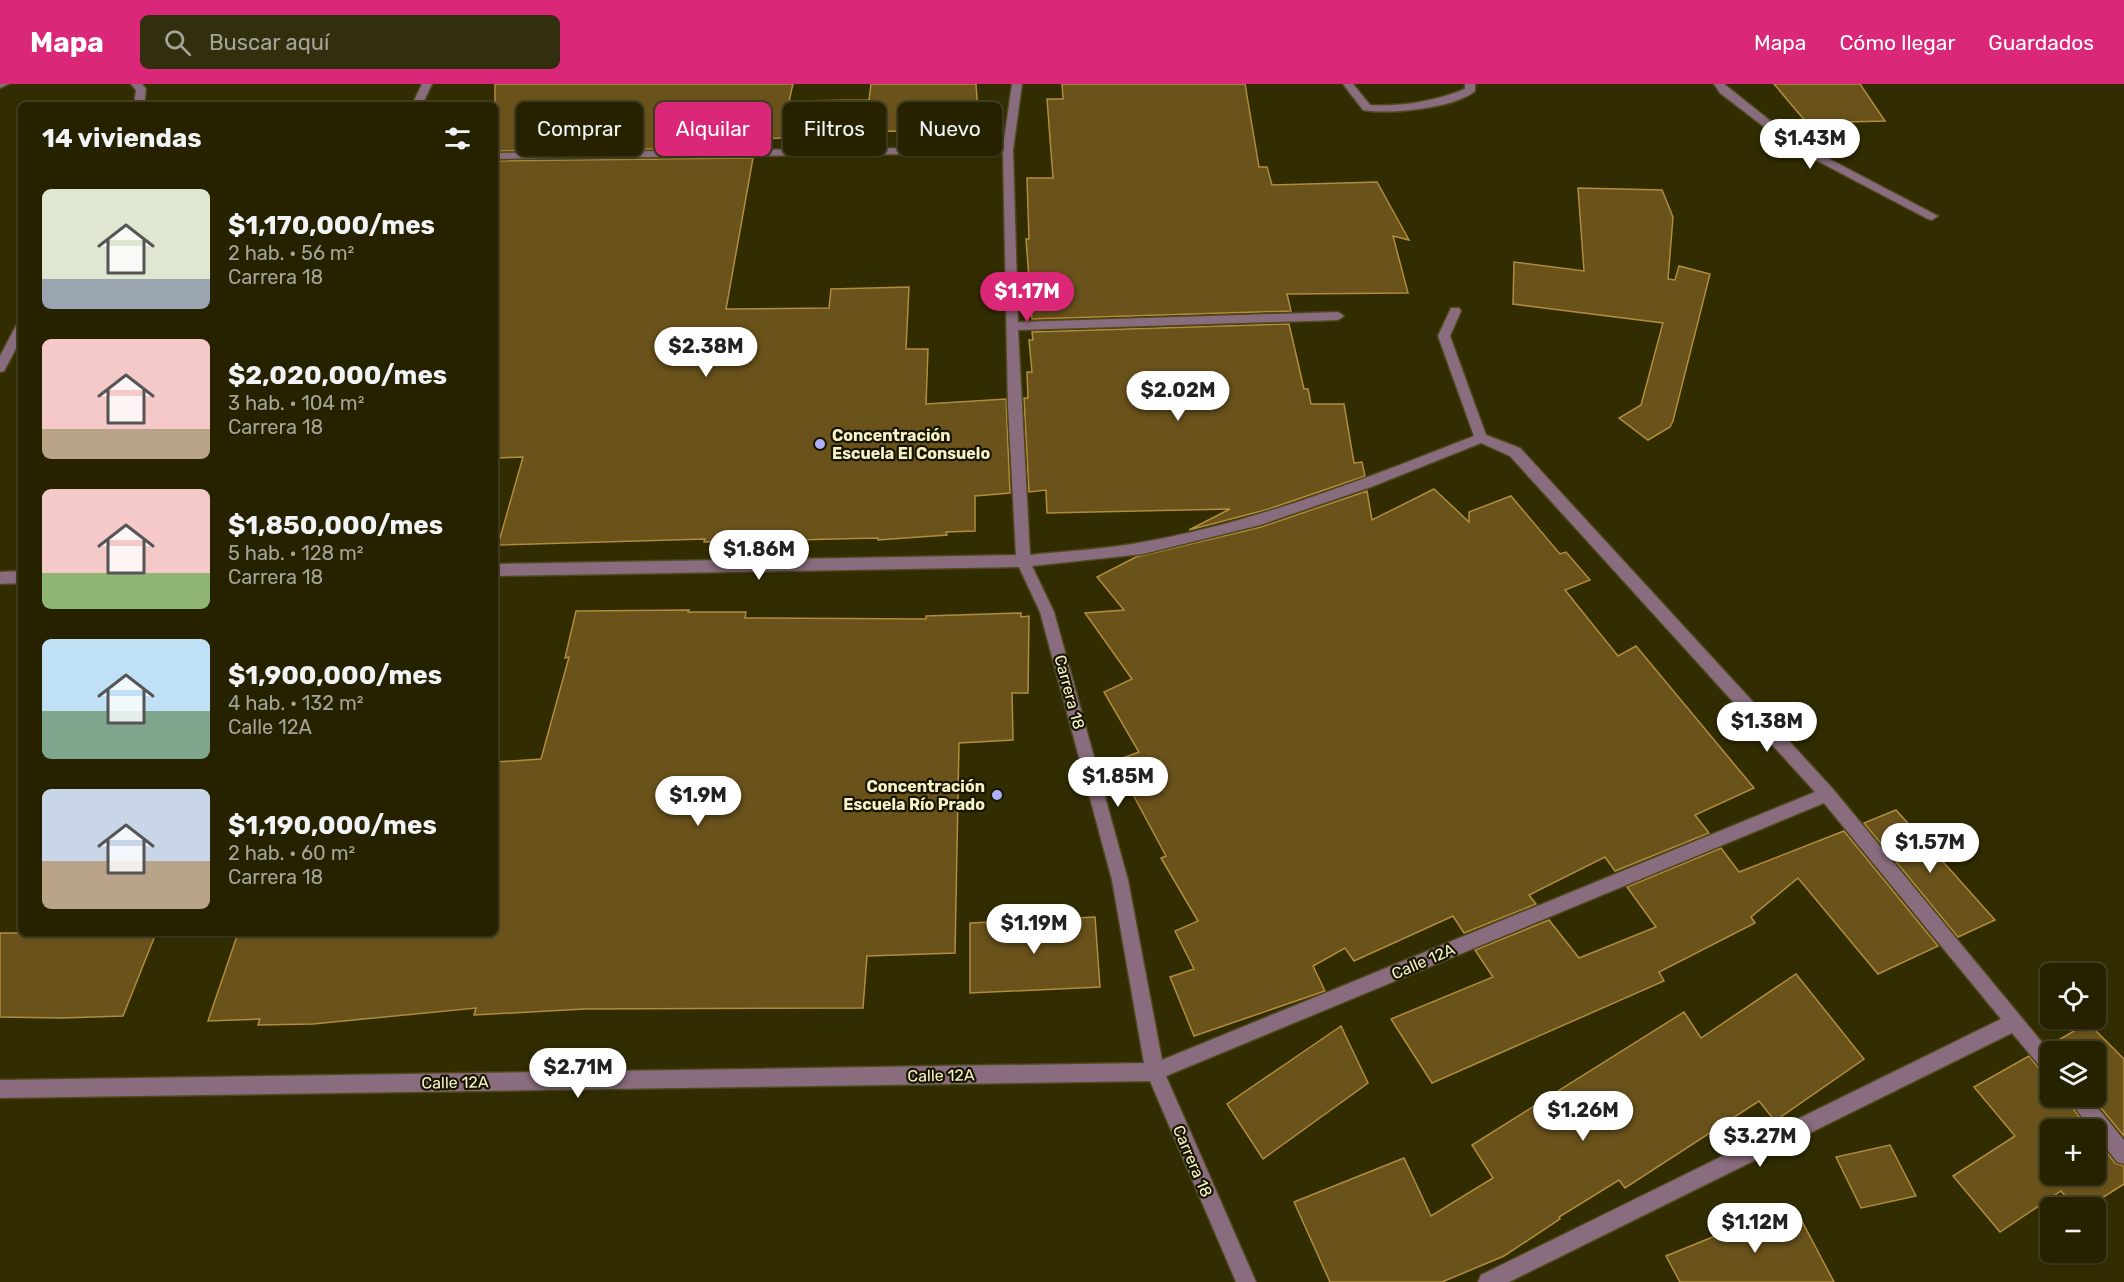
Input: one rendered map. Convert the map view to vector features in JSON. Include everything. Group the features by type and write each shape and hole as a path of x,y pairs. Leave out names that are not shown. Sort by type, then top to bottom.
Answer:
{"street":[{"path":"136,84 141,89 140,102"},
{"path":"418,102 427,84"},
{"name":"Carrera 18","path":"1017,84 1008,150 1012,326 1023,561 1047,612 1120,880 1155,1072 1246,1282"},
{"path":"1348,84 1367,108 1385,110 1458,96 1470,91 1470,84"},
{"path":"1719,84 1724,91 1792,144 1932,216"},
{"path":"498,156 1008,150"},
{"path":"1455,311 1444,336 1481,438"},
{"path":"1012,326 1338,316"},
{"path":"0,368 18,333"},
{"path":"498,570 1023,561 1143,548 1260,520 1366,483 1481,438 1515,452 1827,794 2040,1053"},
{"path":"0,578 18,577"},
{"name":"Calle 12A","path":"0,1089 1155,1072 1827,794"},
{"path":"1488,1282 2015,1022"},
{"path":"2085,1107 2124,1155"}],"building":[{"path":"495,84 793,84 789,101 869,100 871,84 976,84 977,102 898,102 898,131 886,131 886,102 783,102 783,138 771,138 771,102 655,102 655,149 643,149 643,102 516,102 516,151 498,151 498,102 495,102"},
{"path":"1062,84 1245,84 1259,167 1267,167 1272,185 1377,182 1409,240 1393,236 1408,293 1287,294 1291,311 1032,319 1026,239 1029,239 1027,178 1053,178 1047,99 1063,99"},
{"path":"1774,84 1860,84 1885,121 1807,123"},
{"path":"753,158 726,309 829,308 831,289 909,287 906,349 928,349 926,404 1006,399 1010,493 975,496 975,531 946,532 947,535 878,540 878,538 704,542 705,539 498,545 523,457 498,458 498,161"},
{"path":"1578,188 1662,190 1673,217 1668,279 1675,280 1679,266 1710,274 1673,421 1670,427 1648,440 1619,418 1641,405 1663,323 1513,304 1514,262 1584,271"},
{"path":"1289,324 1304,389 1308,389 1311,404 1344,404 1354,463 1362,462 1365,476 1269,509 1189,530 1230,509 1047,513 1046,490 1029,492 1024,398 1028,398 1027,372 1032,372 1029,340 1033,340 1032,332"},
{"path":"1434,489 1469,522 1469,512 1511,496 1560,554 1566,552 1590,580 1565,590 1618,656 1636,646 1754,788 1695,815 1709,833 1615,871 1605,857 1529,895 1536,904 1464,933 1453,916 1354,961 1345,948 1313,966 1325,991 1194,1036 1170,977 1194,969 1175,931 1198,921 1161,858 1166,856 1115,761 1139,752 1104,692 1132,679 1085,613 1124,610 1097,577 1136,557 1261,527 1367,491 1372,520"},
{"path":"576,611 746,612 745,618 926,619 926,616 1021,613 1021,617 1029,616 1028,693 1012,693 1013,740 959,743 955,953 867,956 863,1008 584,1009 474,1015 476,1008 313,1024 258,1025 260,1019 208,1021 237,936 498,936 498,762 541,759 569,657 565,658"},
{"path":"1896,810 1995,920 1958,937 1864,823"},
{"path":"1844,831 1938,946 1878,974 1798,878 1751,917 1755,923 1659,972 1664,981 1432,1083 1391,1019 1493,977 1475,950 1549,920 1579,958 1656,927 1627,887 1721,848 1739,872"},
{"path":"1095,917 1100,987 970,993 970,923"},
{"path":"0,933 18,933 18,936 155,936 123,1016 0,1017"},
{"path":"1796,974 1864,1059 1775,1121 1759,1101 1625,1188 1619,1180 1559,1217 1560,1219 1504,1256 1442,1282 1330,1282 1294,1202 1404,1158 1431,1216 1493,1178 1472,1145 1684,1012 1701,1038"},
{"path":"1341,1026 1368,1083 1263,1159 1227,1104"},
{"path":"2078,1029 2094,1029 2106,1041 2057,1041"},
{"path":"2106,1041 2124,1059 2124,1136 2100,1107 2106,1107"},
{"path":"2029,1056 2040,1070 2040,1107 2072,1107 2081,1119 2040,1119 2040,1185 2106,1185 2106,1151 2115,1163 2124,1166 2124,1184 2103,1197 2066,1197 2061,1191 2052,1197 2040,1197 2040,1205 2000,1232 1953,1176 2015,1136 1974,1087"},
{"path":"1890,1145 1916,1196 1861,1208 1836,1157"},
{"path":"1795,1208 1834,1282 1680,1282 1666,1256 1725,1232 1724,1230"}],"place":[{"name":"Concentración Escuela El Consuelo","path":"820,444"},
{"name":"Concentración Escuela Río Prado","path":"997,795"}]}
